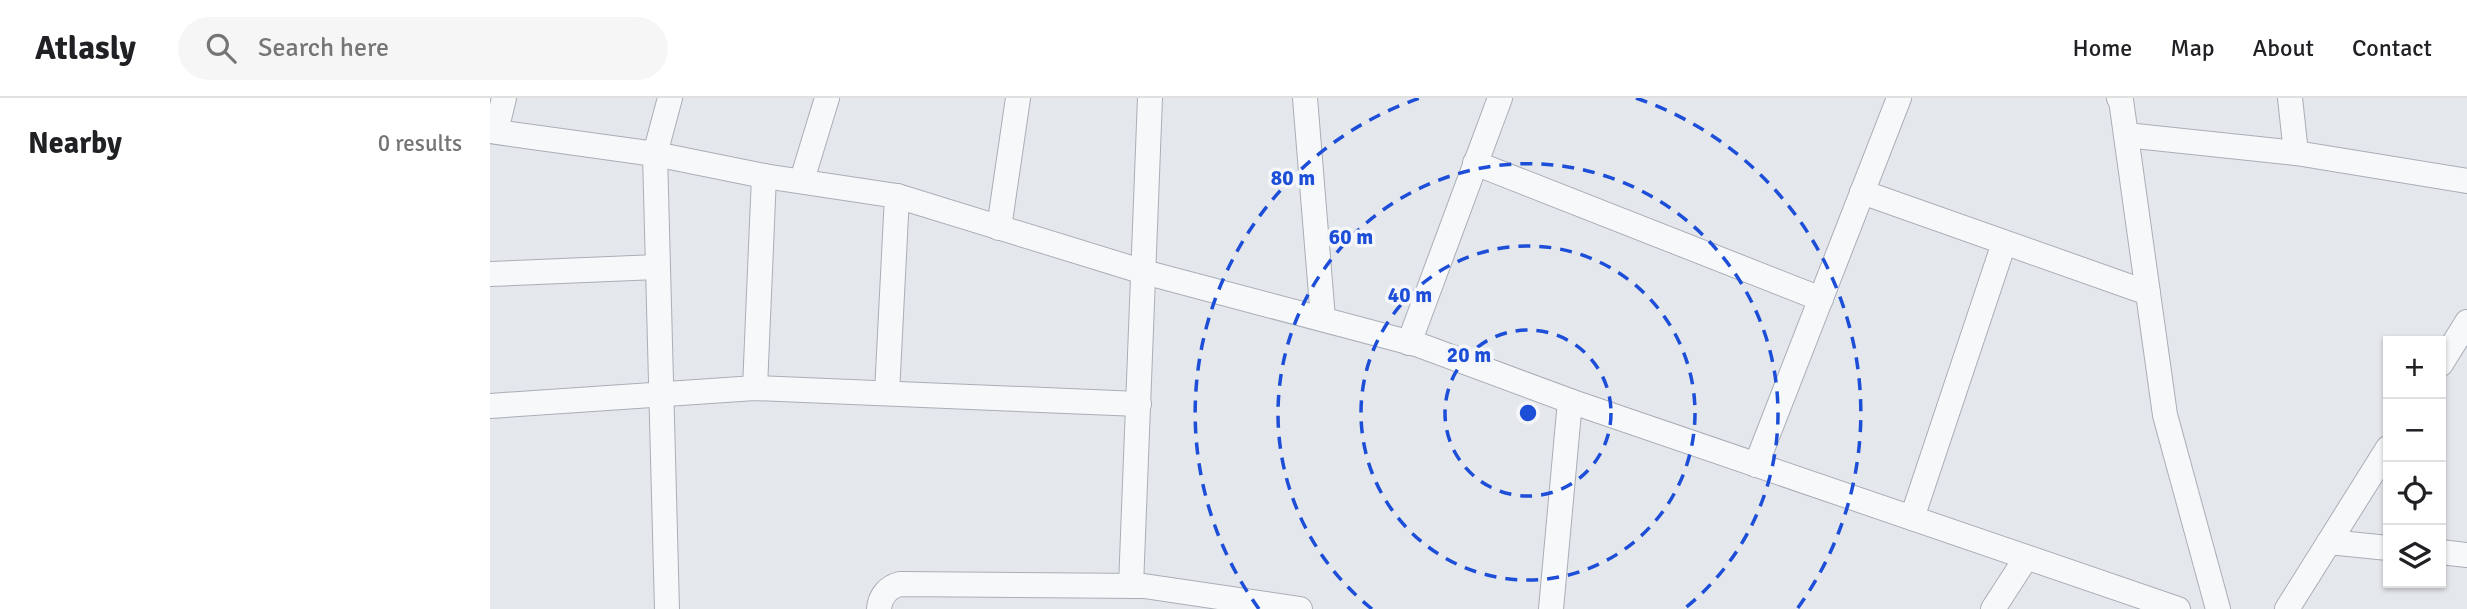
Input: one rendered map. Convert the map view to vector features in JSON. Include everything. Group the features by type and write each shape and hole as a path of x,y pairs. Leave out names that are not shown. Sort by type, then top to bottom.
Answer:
{"street":[{"path":"504,98 493,131 655,155 897,197 1144,272 1409,343 1570,401 2178,609"},
{"path":"667,609 655,155 670,98"},
{"path":"802,180 827,98"},
{"path":"999,228 1018,98"},
{"path":"1131,586 1150,98"},
{"path":"1305,98 1323,319"},
{"path":"1409,343 1500,98"},
{"path":"1756,465 1899,98"},
{"path":"2119,98 2165,415 2218,609"},
{"path":"2290,98 2296,153"},
{"path":"2126,135 2296,153 2467,181"},
{"path":"1475,163 1821,299"},
{"path":"755,388 764,176"},
{"path":"1862,192 2148,293"},
{"path":"887,393 897,197"},
{"path":"1912,519 2004,243"},
{"path":"490,274 657,267"},
{"path":"2446,356 2467,322"},
{"path":"490,405 755,388 1139,404"},
{"path":"1551,609 1570,401"},
{"path":"2287,609 2383,456"},
{"path":"2329,542 2383,547"},
{"path":"2446,553 2467,555"},
{"path":"1993,609 2026,558"},
{"path":"879,609 884,593 891,586 900,584 1158,587 1300,609"}]}
